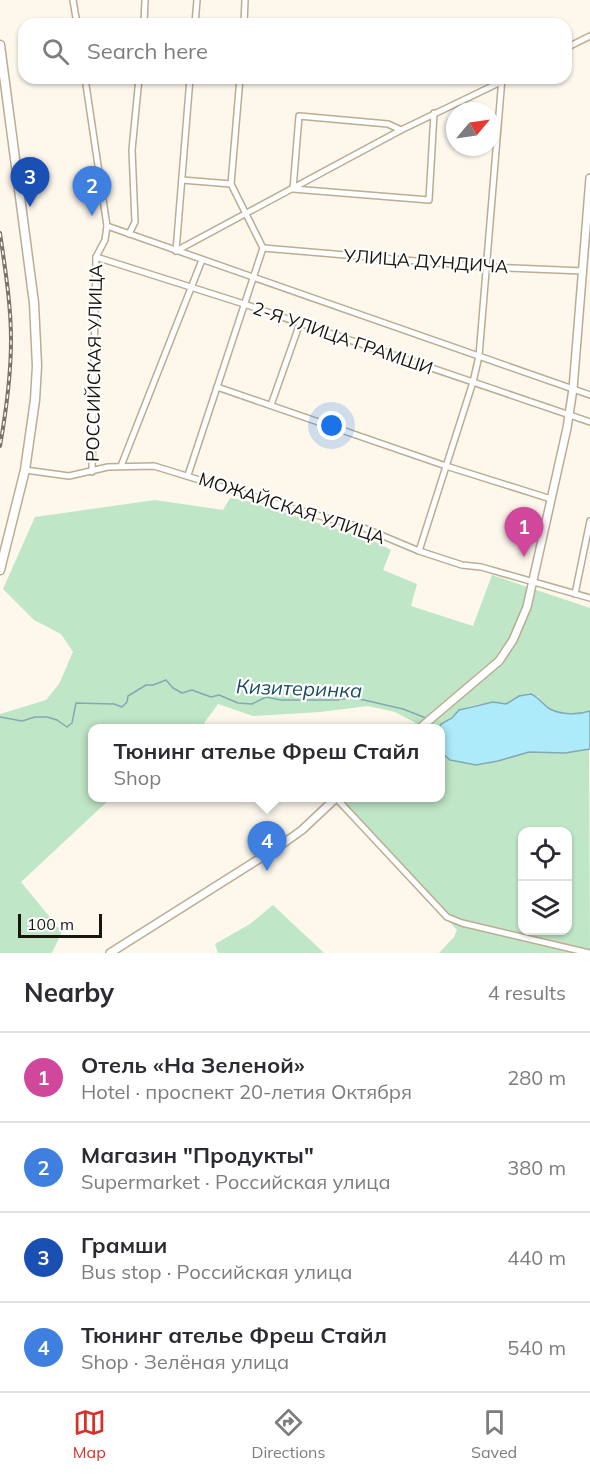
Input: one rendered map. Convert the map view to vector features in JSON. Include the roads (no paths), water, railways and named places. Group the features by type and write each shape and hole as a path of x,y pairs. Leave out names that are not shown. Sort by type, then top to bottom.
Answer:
{"main road":[{"path":"0,45 34,303 36,366 35,400 25,470 0,570"},
{"path":"0,86 29,303 32,366 23,451 0,550"}],"street":[{"path":"73,0 76,18"},
{"path":"144,18 145,0"},
{"path":"196,18 197,0"},
{"path":"244,18 245,0"},
{"path":"572,45 590,36"},
{"name":"РОССИЙСКАЯ УЛИЦА","path":"86,84 107,226 105,240 96,257 92,472"},
{"path":"129,234 135,222 132,150 138,84"},
{"path":"176,251 190,84"},
{"path":"188,475 263,248 231,184 239,84"},
{"path":"176,251 401,130 493,84"},
{"path":"418,551 473,382 479,356 501,84"},
{"path":"293,189 429,200 434,113"},
{"path":"293,189 299,116 388,124 401,130"},
{"path":"426,724 484,675 506,652 519,629 533,581 569,415 587,271 590,178"},
{"path":"182,180 231,184"},
{"path":"107,226 590,394"},
{"name":"УЛИЦА ДУНДИЧА","path":"263,248 487,267 587,271"},
{"name":"2-Я УЛИЦА ГРАМШИ","path":"96,257 193,286 590,422"},
{"path":"121,466 202,260"},
{"path":"271,405 300,323"},
{"path":"217,387 446,466 551,499"},
{"name":"МОЖАЙСКАЯ УЛИЦА","path":"25,470 69,476 108,467 147,465 188,475 213,485 364,528 418,551 462,565 481,567 590,598"},
{"path":"575,594 590,521"},
{"path":"110,953 281,845 302,830 332,802"},
{"path":"340,802 447,916 462,923 589,953"}],"water":[{"path":"531,694 550,709 560,712 575,714 590,711 590,749 565,753 529,752 476,765 450,760 445,756 445,724 441,724 452,718 459,710 493,702 506,704 519,696"}],"waterway":[{"name":"Кизитеринка","path":"0,717 22,721 35,717 47,717 67,727 72,723 76,703 114,704 122,707 127,702 128,696 146,685 166,680 182,693 192,690 211,697 219,695 238,703 252,704 266,697 281,700 349,698 403,709 426,718"}],"railway":[{"path":"0,233 11,327 8,393 0,446"}],"place":[{"name":"Грамши","path":"30,207"},
{"name":"Магазин \"Продукты\"","path":"92,216"},
{"name":"Отель «На Зеленой»","path":"524,557"},
{"name":"Тюнинг ателье Фреш Стайл","path":"267,871"}]}
